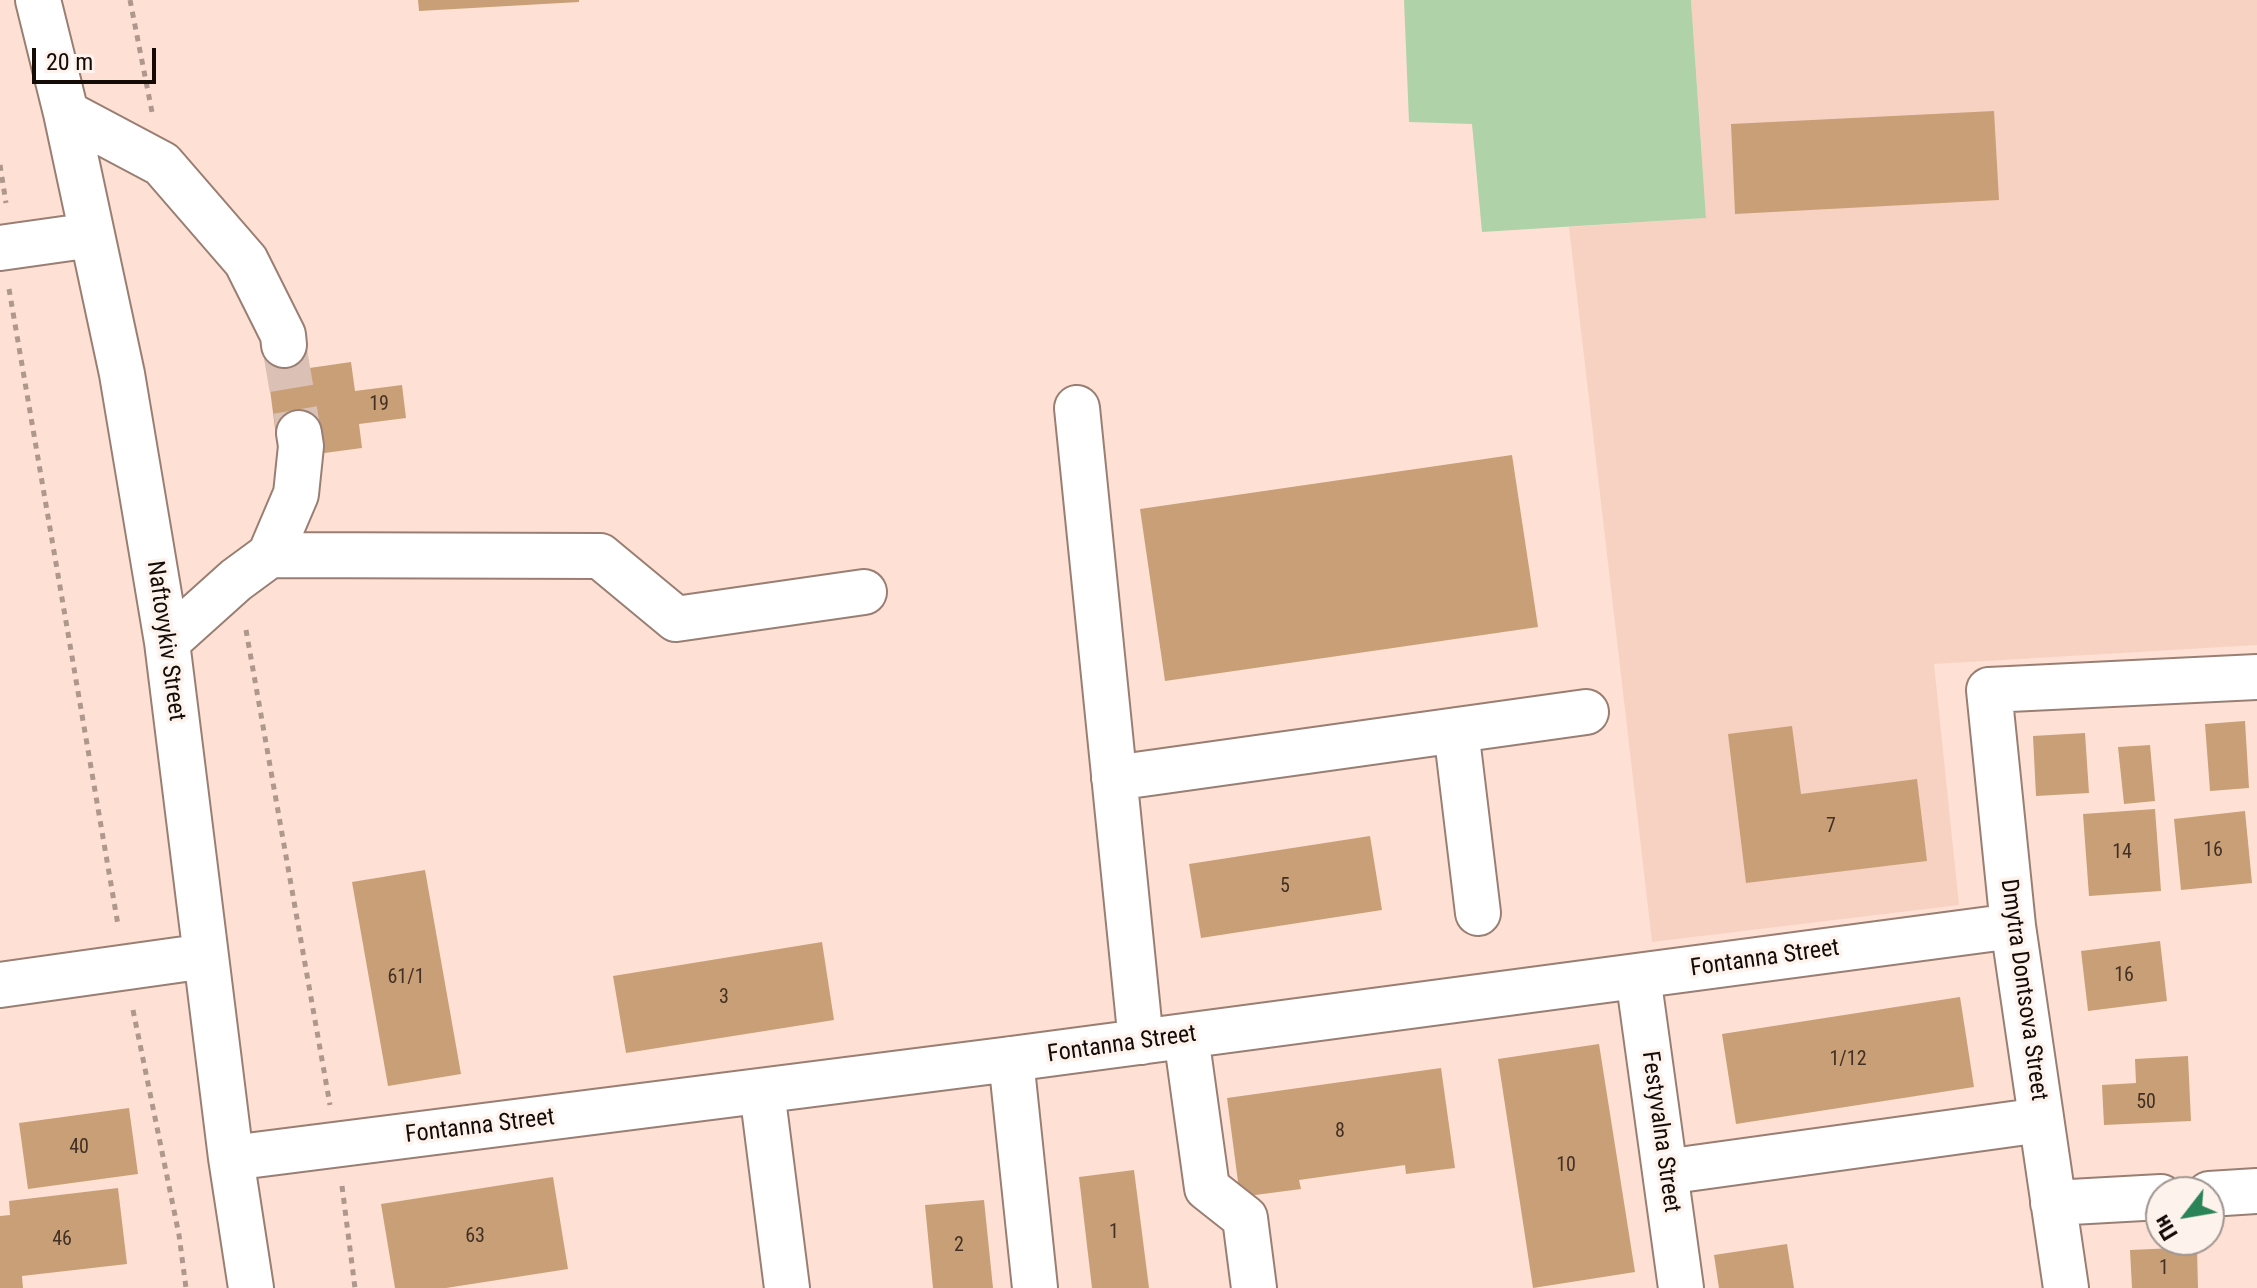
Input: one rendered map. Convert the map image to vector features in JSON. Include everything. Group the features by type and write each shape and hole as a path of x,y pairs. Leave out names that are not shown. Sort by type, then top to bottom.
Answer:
{"street":[{"name":"Naftovykiv Street","path":"38,0 66,113 122,374 167,642 231,1158 251,1288"},
{"path":"66,113 162,164 246,261 283,335 284,345"},
{"path":"1,248 92,235"},
{"path":"1077,408 1141,1042"},
{"path":"167,642 253,568 296,494 301,446 299,433"},
{"path":"253,568 600,556 676,619 864,592"},
{"name":"Dmytra Dontsova Street","path":"2066,1288 2013,926 1989,690 2257,677"},
{"path":"1114,778 1586,712"},
{"path":"1456,730 1478,913"},
{"name":"Fontanna Street","path":"231,1158 1011,1059 2013,926"},
{"path":"0,985 206,956"},
{"name":"Festyvalna Street","path":"1638,976 1681,1288"},
{"path":"1186,1036 1207,1188 1245,1218 1254,1288"},
{"path":"1011,1059 1035,1288"},
{"path":"762,1091 787,1288"},
{"path":"1665,1172 2041,1120"},
{"path":"2225,1193 2257,1191"},
{"path":"2053,1203 2145,1198"}],"path":[{"path":"130,0 162,164"},
{"path":"0,165 7,197 1,248 126,968 179,1235 186,1288"},
{"path":"253,568 263,719 337,1145 355,1288"}],"shaded area":[{"path":"1691,0 2257,0 2257,645 1934,664 1959,905 1652,942 1569,227 1706,218"}],"green space":[{"path":"1404,0 1691,0 1706,218 1482,232 1472,124 1409,122"}],"building":[{"path":"418,0 579,0 579,2 419,11"},
{"path":"1994,111 1999,200 1735,214 1731,124"},
{"path":"351,362 355,391 402,385 406,418 359,424 362,448 279,459 268,374"},
{"path":"1512,455 1538,627 1165,681 1140,509"},
{"path":"2245,721 2249,788 2210,791 2205,724"},
{"path":"1792,726 1801,794 1917,779 1927,861 1746,883 1728,734"},
{"path":"2085,733 2089,793 2036,796 2033,736"},
{"path":"2150,745 2155,801 2124,804 2118,747"},
{"path":"2155,809 2161,891 2089,896 2083,814"},
{"path":"2245,811 2252,883 2181,890 2174,819"},
{"path":"1370,836 1382,910 1201,938 1189,864"},
{"path":"425,870 461,1074 388,1086 352,882"},
{"path":"2160,941 2167,1001 2088,1011 2081,951"},
{"path":"822,942 834,1020 626,1053 613,976"},
{"path":"1960,997 1974,1087 1736,1124 1722,1034"},
{"path":"1599,1044 1635,1272 1533,1288 1498,1059"},
{"path":"2188,1056 2191,1121 2104,1125 2102,1085 2136,1083 2135,1059"},
{"path":"1441,1068 1455,1168 1406,1174 1405,1165 1299,1180 1301,1189 1240,1197 1227,1098"},
{"path":"129,1108 138,1174 28,1189 19,1123"},
{"path":"1134,1170 1149,1288 1092,1288 1079,1177"},
{"path":"553,1177 568,1269 446,1288 395,1288 381,1204"},
{"path":"118,1188 127,1264 22,1276 23,1288 0,1288 0,1216 10,1215 9,1201"},
{"path":"984,1200 993,1288 933,1288 925,1205"},
{"path":"1787,1244 1794,1288 1719,1288 1714,1255"},
{"path":"2145,1249 2145,1256 2197,1256 2198,1288 2132,1288 2130,1250"}],"tunnel":[{"path":"284,345 299,433"}]}
